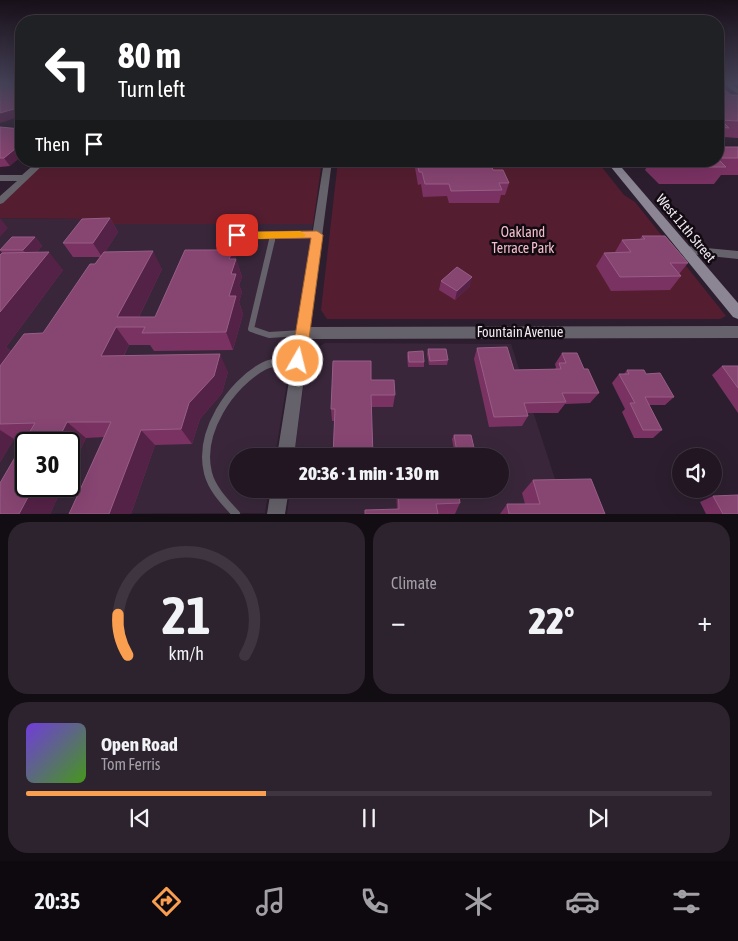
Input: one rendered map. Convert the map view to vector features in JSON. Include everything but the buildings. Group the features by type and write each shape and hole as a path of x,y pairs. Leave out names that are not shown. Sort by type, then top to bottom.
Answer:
{"main road":[{"name":"West 11th Street","path":"616,167 738,314"}],"street":[{"path":"0,201 37,167"},
{"path":"285,448 327,167"},
{"path":"0,178 25,178"},
{"path":"685,250 738,255"},
{"name":"Fountain Avenue","path":"302,333 738,332"},
{"path":"276,514 279,498"}],"lane":[{"path":"226,264 237,235 317,235"},
{"path":"273,235 251,329 256,333 281,335 302,333"},
{"path":"236,514 217,491 208,472 206,454 211,430 219,412 239,386 264,366 276,362 298,361"}],"shaded area":[{"path":"0,218 86,219 106,224 313,224 276,448 229,448 229,498 268,498 265,513 0,514"},
{"path":"325,343 511,344 556,482 589,514 287,514 289,498 509,498 509,448 295,448 307,361 312,351"}],"green space":[{"path":"39,167 321,167 313,224 106,224 86,219 0,218 0,203"},
{"name":"Oakland Terrace Park","path":"337,167 602,167 624,195 635,202 726,316 720,319 327,319 321,310"}],"slow traffic":[{"path":"259,235 300,235"}],"route":[{"path":"237,235 317,235 298,361"}]}
